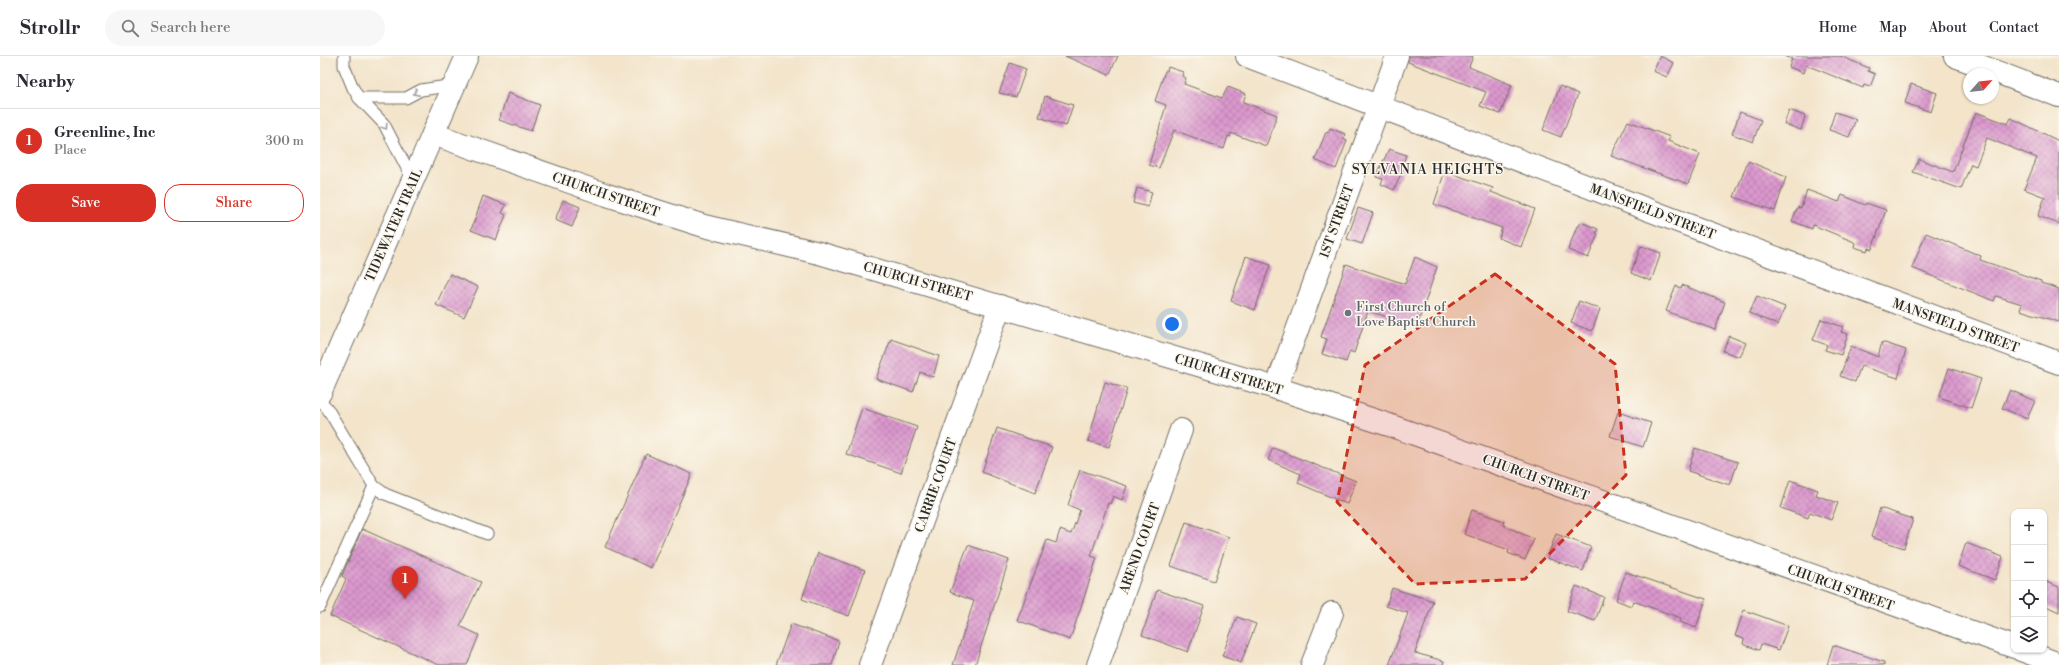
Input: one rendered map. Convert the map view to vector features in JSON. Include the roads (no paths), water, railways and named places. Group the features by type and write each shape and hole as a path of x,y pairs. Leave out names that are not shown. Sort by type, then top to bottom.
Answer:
{"street":[{"name":"TIDEWATER TRAIL","path":"320,393 467,56"},
{"name":"MANSFIELD STREET","path":"1247,56 2059,363"},
{"name":"1ST STREET","path":"1276,388 1397,56"},
{"path":"1955,56 2059,96"},
{"name":"CHURCH STREET","path":"433,134 607,195 704,226 819,253 1276,388 1420,436 2011,646"},
{"name":"CARRIE COURT","path":"870,665 1000,306"},
{"name":"AREND COURT","path":"1098,665 1181,430"},
{"path":"1312,665 1332,613"},
{"path":"2029,653 2059,664"}],"lane":[{"path":"344,56 344,66 359,98 384,124 413,180"},
{"path":"359,98 406,98 422,90 454,85"},
{"path":"320,401 327,408 374,486 385,494 487,534"},
{"path":"320,607 374,486"}],"place":[{"name":"First Church of Love Baptist Church","path":"1348,313"},
{"name":"Greenline, Inc","path":"405,599"}],"district":[{"name":"SYLVANIA HEIGHTS","path":"1428,169"}]}
